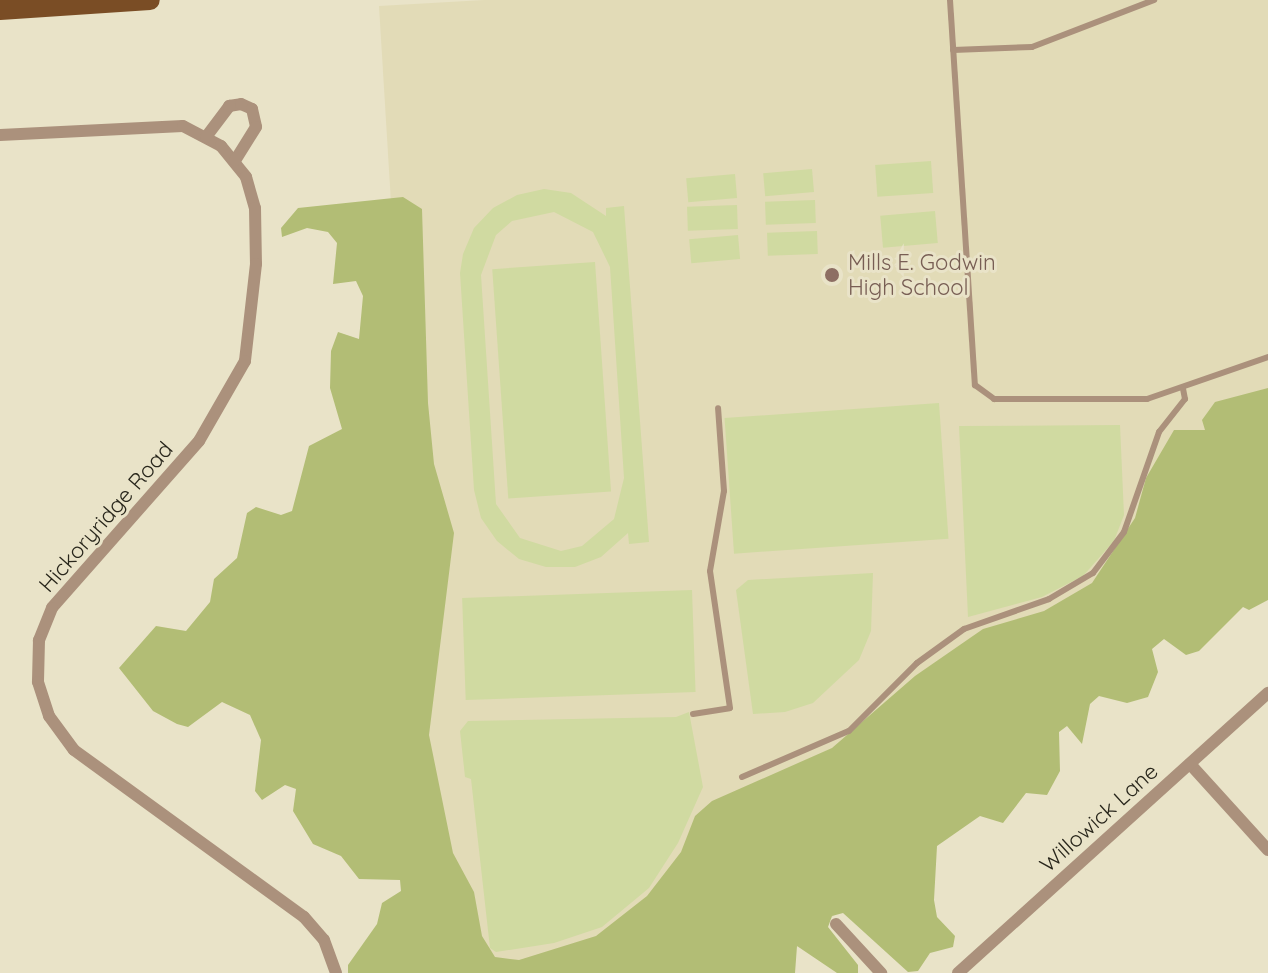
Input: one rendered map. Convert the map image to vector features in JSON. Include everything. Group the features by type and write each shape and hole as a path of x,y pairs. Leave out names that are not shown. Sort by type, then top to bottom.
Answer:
{"main road":[{"path":"0,10 150,0"}],"street":[{"path":"206,137 229,106 247,105 255,115 256,127 235,160"},
{"name":"Hickoryridge Road","path":"0,135 168,124 206,137 221,146 235,160 255,208 254,317 245,361 199,441 52,608 39,640 38,682 49,716 74,750 304,917 324,940 336,973"},
{"name":"Willowick Lane","path":"958,973 1268,693"},
{"path":"1190,764 1268,850"},
{"path":"836,924 881,973"}],"lane":[{"path":"950,0 975,385 994,399 1089,402 1147,399 1268,357"},
{"path":"953,50 1032,47 1154,0"},
{"path":"742,777 849,731 917,663 964,629 1049,599 1093,573 1124,532 1159,432 1185,399 1183,389"},
{"path":"693,714 730,708 710,571 724,491 718,408"}],"shaded area":[{"name":"Mills E. Godwin High School","path":"484,0 1268,0 1268,545 782,960 438,973 379,6"}],"green space":[{"path":"931,161 933,193 877,197 875,165"},
{"path":"812,169 814,192 765,196 763,173"},
{"path":"735,174 737,198 688,202 686,178"},
{"path":"544,189 571,193 606,216 606,208 624,206 649,542 629,544 628,533 601,557 575,567 546,567 519,559 497,541 481,518 474,490 460,273 463,254 474,228 493,208 517,195","holes":["554,212 593,232 610,267 624,478 614,519 582,546 561,551 520,538 496,504 481,275 496,235 512,221"]},
{"path":"403,197 422,209 428,403 434,464 454,533 429,735 453,853 474,892 482,936 495,957 519,960 596,936 647,896 681,852 695,816 712,801 832,748 915,676 983,629 1044,611 1092,583 1135,518 1146,478 1174,430 1205,430 1202,420 1215,402 1268,388 1268,600 1249,610 1243,607 1199,651 1186,655 1164,639 1152,649 1158,672 1148,697 1127,703 1099,696 1090,704 1082,744 1067,726 1059,732 1060,771 1047,795 1026,793 1003,823 980,816 937,846 934,900 937,917 955,936 953,947 930,953 918,971 908,972 843,913 832,916 828,927 858,965 858,973 837,973 797,946 795,973 348,973 348,965 377,924 382,903 401,891 400,880 359,879 341,856 313,844 293,811 296,789 285,785 262,800 255,791 261,740 250,715 222,702 188,727 177,724 153,711 119,668 156,626 186,631 210,602 214,579 237,558 247,513 256,507 281,515 292,511 309,446 342,429 330,388 331,351 338,332 359,339 363,296 356,281 333,284 337,243 328,232 307,228 282,237 281,228 298,208"},
{"path":"815,200 816,223 766,225 765,202"},
{"path":"737,205 738,229 688,231 687,207"},
{"path":"935,211 938,243 883,248 880,216"},
{"path":"817,231 818,254 768,256 767,233"},
{"path":"738,235 740,259 691,263 689,239"},
{"path":"595,262 611,491 508,499 492,269"},
{"path":"939,403 948,539 734,554 725,418"},
{"path":"1120,425 1124,515 1114,541 1083,576 1042,597 968,617 959,426"},
{"path":"873,573 871,631 859,660 813,703 785,712 753,714 736,590 748,580"},
{"path":"692,590 696,692 466,700 462,598"},
{"path":"689,712 703,787 678,843 649,888 602,927 554,943 496,952 490,948 471,779 465,777 460,731 468,721 676,717"}],"place":[{"name":"Mills E. Godwin High School","path":"832,275"}]}
